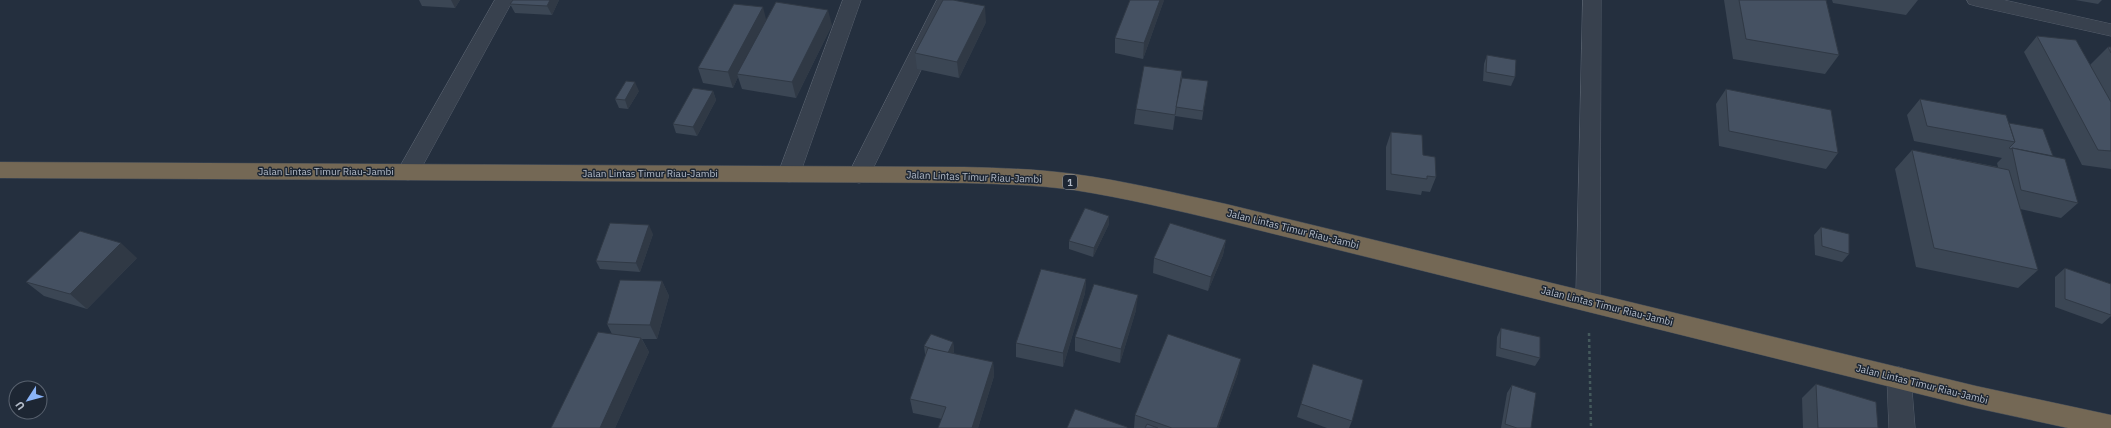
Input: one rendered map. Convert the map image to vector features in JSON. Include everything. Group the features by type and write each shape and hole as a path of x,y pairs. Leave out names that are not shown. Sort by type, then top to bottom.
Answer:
{"highway":[{"name":"Jalan Lintas Timur Riau-Jambi","path":"0,170 789,174 1021,177 1121,189 1588,301 1976,397 2111,426"}],"street":[{"path":"408,172 504,0"},
{"path":"789,174 852,0"},
{"path":"859,175 946,0"},
{"path":"1588,301 1592,0"},
{"path":"1976,0 2111,30"},
{"path":"1899,378 1902,428"}],"path":[{"path":"1588,301 1591,428"}],"building":[{"path":"513,0 550,0 547,6 510,4"},
{"path":"943,0 953,0 985,6 957,62 915,53"},
{"path":"1130,0 1160,0 1144,43 1115,38"},
{"path":"1739,0 1826,0 1839,55 1746,39"},
{"path":"776,2 828,10 792,82 737,74"},
{"path":"734,4 763,7 728,72 698,68"},
{"path":"2037,36 2076,40 2111,102 2111,151 2098,150"},
{"path":"1487,55 1516,60 1515,77 1486,72"},
{"path":"1144,66 1182,71 1175,115 1136,109"},
{"path":"1182,78 1208,81 1203,111 1176,107"},
{"path":"626,81 635,82 625,100 615,99"},
{"path":"693,88 713,91 693,127 673,124"},
{"path":"1726,89 1831,110 1838,153 1729,131"},
{"path":"1920,99 2006,115 2015,142 1927,126"},
{"path":"2009,123 2043,129 2053,156 2009,148 2015,142"},
{"path":"1391,132 1422,135 1423,155 1435,157 1436,177 1427,176 1427,179 1391,174"},
{"path":"2012,148 2065,159 2078,203 2021,190"},
{"path":"1912,150 2009,170 2038,270 1934,248"},
{"path":"1085,208 1109,216 1094,248 1069,241"},
{"path":"610,223 649,225 636,263 596,261"},
{"path":"1170,223 1226,240 1211,277 1154,258"},
{"path":"1821,227 1849,234 1849,254 1822,246"},
{"path":"80,231 121,243 70,294 26,282"},
{"path":"2065,268 2111,284 2111,315 2065,299"},
{"path":"1041,269 1086,279 1063,353 1016,343"},
{"path":"620,280 662,281 650,325 607,324"},
{"path":"1094,284 1138,295 1121,349 1075,337"},
{"path":"1501,328 1540,337 1540,358 1500,348"},
{"path":"598,332 641,338 600,428 551,428"},
{"path":"931,334 953,342 948,353 924,346"},
{"path":"1168,334 1241,359 1217,428 1172,428 1135,415"},
{"path":"928,348 993,362 972,428 938,428 946,407 910,399"},
{"path":"1313,364 1363,380 1352,421 1301,404"},
{"path":"1816,384 1876,402 1878,428 1818,428"},
{"path":"1512,385 1536,393 1531,428 1517,428 1505,424"},
{"path":"1075,409 1127,427 1127,428 1067,428"},
{"path":"1147,424 1158,428 1145,428"}]}
